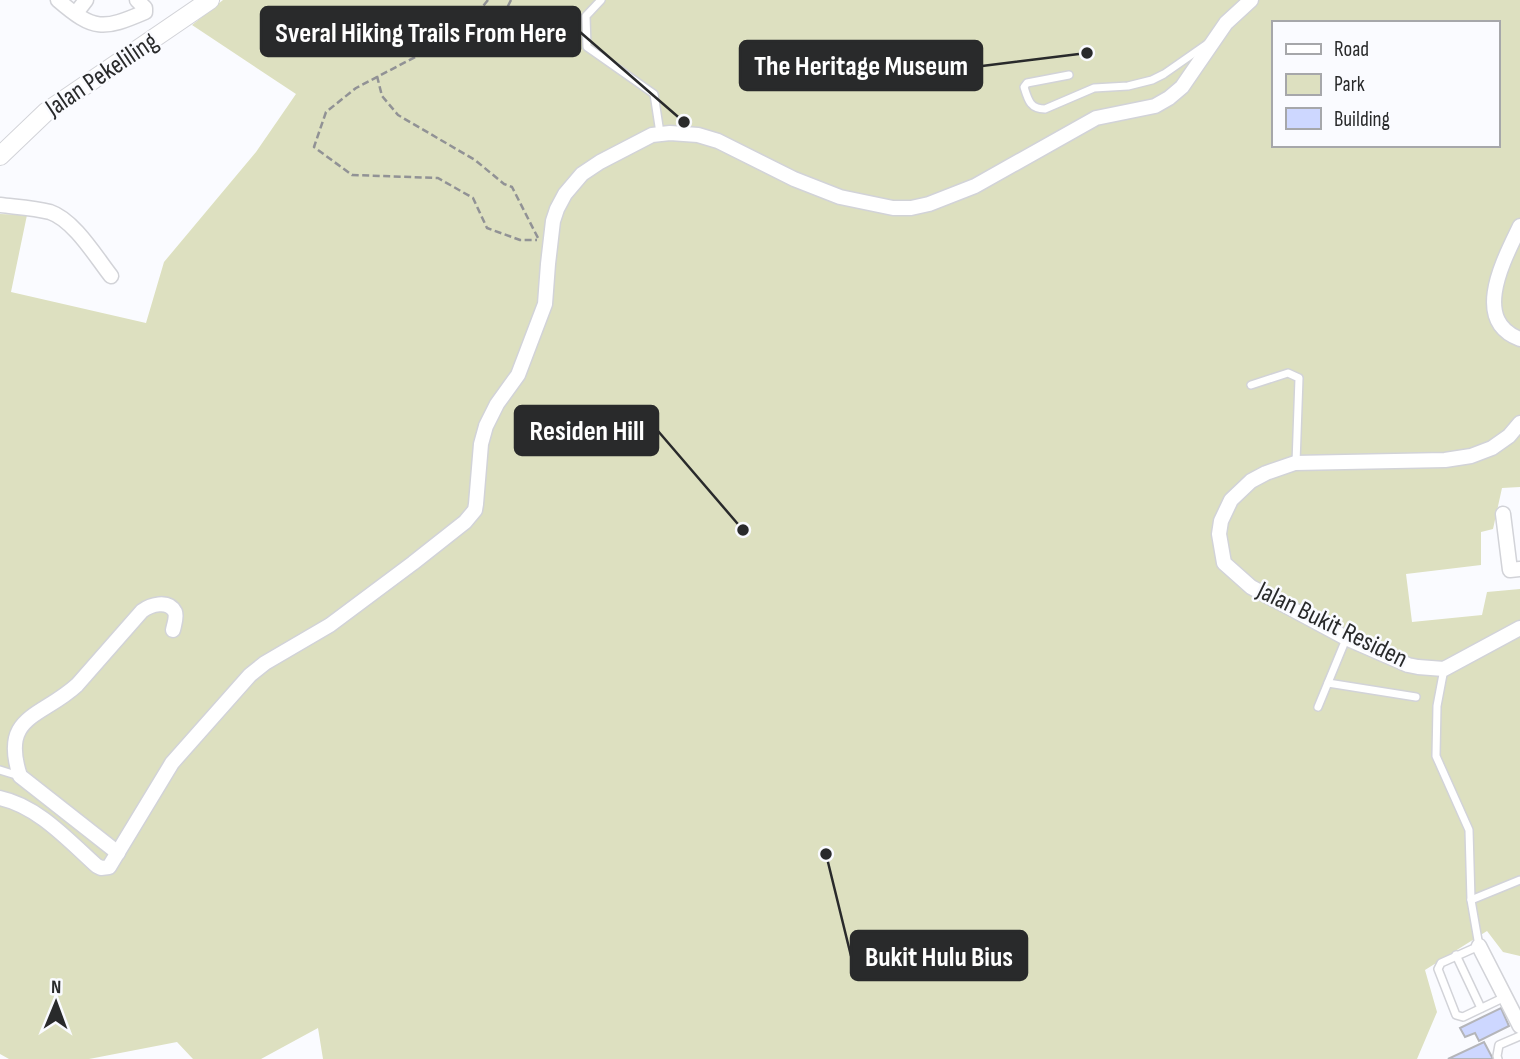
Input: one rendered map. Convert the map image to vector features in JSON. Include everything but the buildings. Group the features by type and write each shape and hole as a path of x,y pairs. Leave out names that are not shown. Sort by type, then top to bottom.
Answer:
{"street":[{"path":"58,0 94,25 116,25 145,12 145,8 137,0"},
{"path":"76,13 86,0"},
{"path":"0,798 17,803 36,814 101,869 108,867 172,763 250,675 265,663 330,625 465,522 475,510 482,437 494,409 518,375 545,304 549,252 557,209 565,194 582,174 600,162 660,133 707,137 840,197 880,207 911,208 975,186 1096,118 1155,106 1169,98 1182,87 1226,23 1251,0"},
{"name":"Jalan Pekeliling","path":"0,156 46,112 207,1"},
{"path":"0,205 59,216 70,225 111,276"},
{"path":"1520,226 1503,261 1493,301 1495,313 1502,326 1509,334 1520,339"},
{"name":"Jalan Bukit Residen","path":"1520,424 1492,448 1471,456 1446,460 1296,463 1274,469 1251,481 1231,500 1221,521 1220,549 1224,563 1251,587 1346,638 1408,665 1444,669 1520,628"},
{"path":"1503,514 1510,570 1520,569"},
{"path":"118,853 20,776 10,748 13,731 19,723 67,695 148,606 164,605 172,610 176,617 173,630"},
{"path":"1479,946 1520,1026"}],"lane":[{"path":"601,0 586,16 587,47 654,94 660,133"},
{"path":"1069,75 1027,83 1024,87 1029,103 1037,109 1045,109 1094,88 1145,82 1164,74 1212,41"},
{"path":"1251,385 1289,373 1299,378 1296,463"},
{"path":"1318,707 1346,638"},
{"path":"1444,669 1437,706 1436,756 1469,830 1471,900 1479,946 1441,962 1438,969 1456,1015 1463,1017 1506,997"},
{"path":"1328,683 1416,697"},
{"path":"0,770 20,776"},
{"path":"1471,900 1520,880"},
{"path":"1456,955 1481,1008"},
{"path":"1498,1059 1499,1045 1520,1036"}],"path":[{"path":"377,76 382,96 398,115 475,160 504,184 512,187 539,240 520,240 487,228 473,198 438,178 352,175 314,147 326,112 356,88 377,76 461,33 488,0"},
{"path":"511,0 503,16 586,16"}],"green space":[{"path":"223,0 1520,0 1520,487 1502,488 1493,529 1481,532 1481,565 1406,574 1412,622 1482,615 1487,592 1520,589 1520,956 1503,952 1487,931 1425,970 1437,1012 1417,1059 323,1059 318,1028 261,1059 193,1059 177,1042 89,1059 9,1059 0,1054 0,214 27,215 11,292 146,323 164,262 256,152 296,94 192,25"}],"place":[{"name":"The Heritage Museum","path":"1087,53"},
{"name":"Sveral Hiking Trails From Here","path":"684,122"},
{"name":"Residen Hill","path":"743,530"},
{"name":"Bukit Hulu Bius","path":"826,854"}]}
